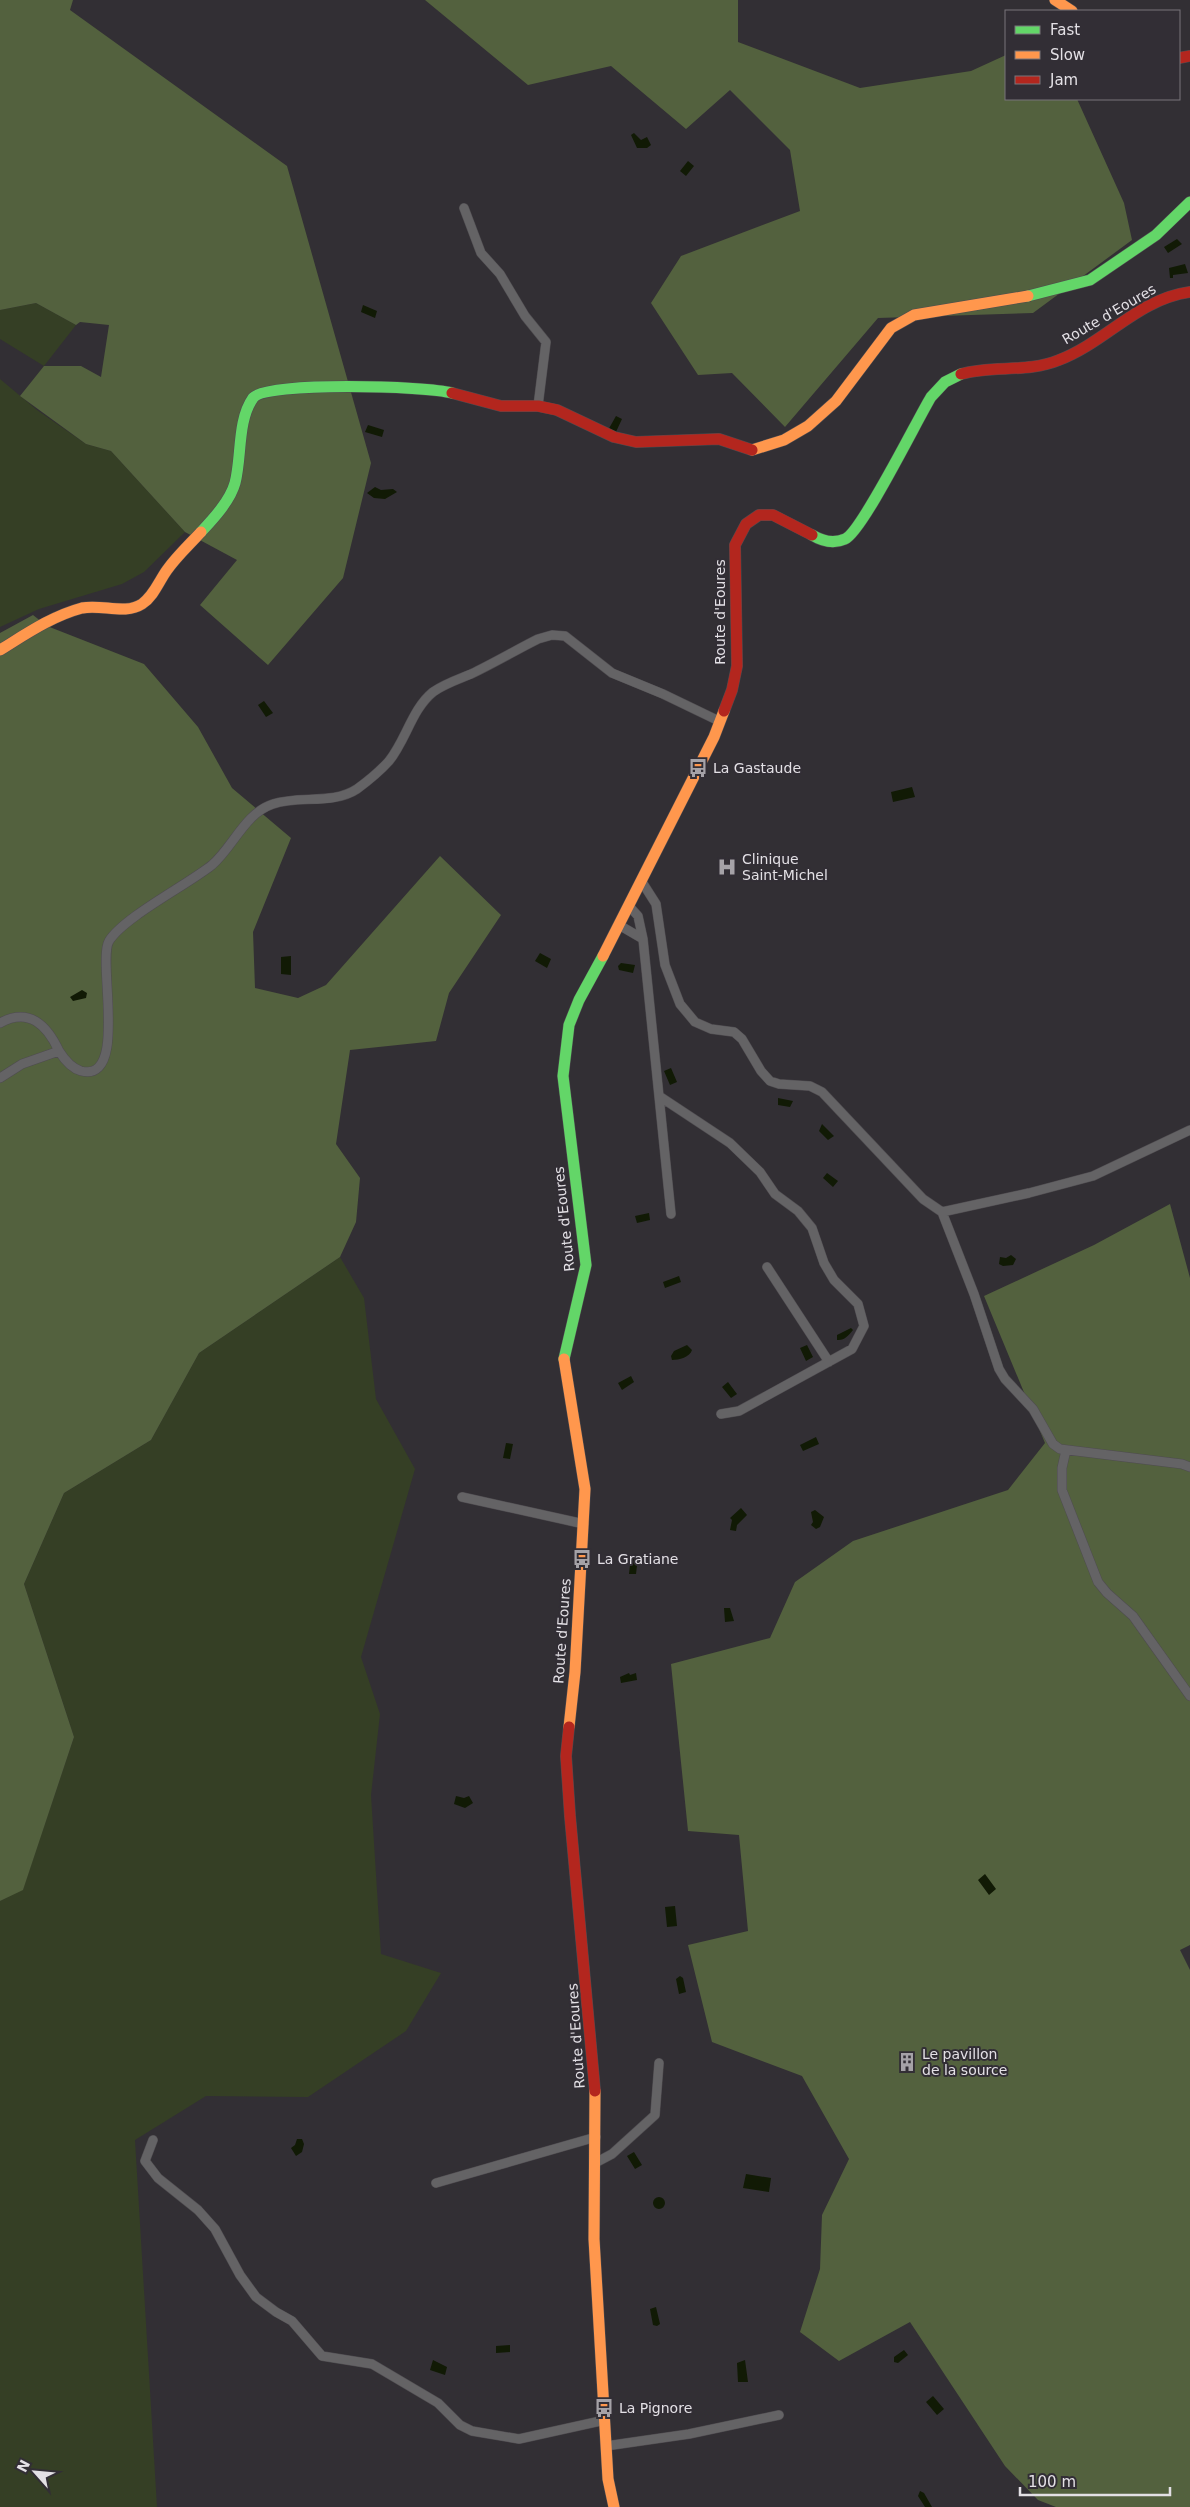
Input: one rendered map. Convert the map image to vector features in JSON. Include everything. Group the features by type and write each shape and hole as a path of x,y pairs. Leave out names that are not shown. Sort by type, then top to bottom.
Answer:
{"street":[{"path":"1054,0 1070,10"},
{"path":"0,650 61,615 74,610 99,605 127,609 139,606 148,599 170,565 206,529 231,494 235,484 246,413 254,396 264,391 292,387 410,387 439,389 502,406 538,406 557,410 614,437 636,442 719,439 743,449 752,450 784,440 808,426 836,401 891,328 914,316 1050,292 1090,280 1156,234 1177,212 1190,202"},
{"path":"464,208 481,253 500,274 525,316 546,342 538,406"},
{"name":"Route d'Eoures","path":"614,2507 608,2479 594,2239 596,2137 594,2069 566,1756 575,1672 585,1489 563,1364 565,1346 583,1290 586,1265 563,1076 569,1025 579,1000 642,882 720,721 732,690 737,666 735,545 740,532 747,523 758,517 772,515 786,519 818,539 831,543 845,539 853,532 865,515 929,402 944,382 982,368 1036,366 1058,361 1088,346 1159,301 1182,292 1190,292"},
{"path":"0,1023 17,1015 44,1025 59,1051 74,1068 83,1072 95,1068 104,1059 108,1046 108,1000 105,963 109,940 122,928 224,855 252,818 271,804 294,798 334,797 355,790 389,761 420,707 434,691 538,638 552,635 564,636 612,673 663,694 720,721"},
{"path":"642,882 656,904 665,965 680,1004 694,1022 711,1029 734,1032 742,1039 761,1071 770,1081 779,1084 810,1086 822,1092 923,1199 942,1212 974,1294 999,1369 1005,1379 1034,1409 1052,1444 1066,1450 1149,1459 1190,1467"},
{"path":"628,906 638,916 643,939 672,1214"},
{"path":"618,925 643,939"},
{"path":"0,1078 22,1064 59,1051"},
{"path":"659,1096 730,1143 760,1172 775,1194 798,1211 812,1228 824,1263 834,1280 858,1304 864,1326 852,1349 739,1412 721,1414"},
{"path":"942,1212 1029,1193 1093,1176 1190,1130"},
{"path":"767,1267 829,1362"},
{"path":"1066,1450 1062,1468 1062,1490 1098,1582 1132,1616 1190,1696"},
{"path":"462,1497 584,1524"},
{"path":"596,2164 612,2154 655,2115 659,2063"},
{"path":"436,2183 596,2137"},
{"path":"153,2140 145,2160 158,2178 198,2210 215,2229 240,2275 256,2297 276,2312 292,2320 322,2356 372,2364 438,2403 460,2425 472,2431 519,2439 605,2420"},
{"path":"606,2446 689,2434 779,2415"}],"shaded area":[{"path":"634,133 641,140 647,137 651,145 647,148 637,148 631,135"},
{"path":"688,161 694,166 686,176 680,171"},
{"path":"1177,239 1182,244 1168,253 1164,247"},
{"path":"1185,264 1188,273 1173,275 1173,278 1170,278 1169,268"},
{"path":"36,303 76,325 44,366 0,339 0,310"},
{"path":"363,305 377,311 375,318 361,312"},
{"path":"0,379 37,410 86,444 111,451 185,532 144,572 122,584 39,609 0,627"},
{"path":"616,416 622,419 615,434 607,432"},
{"path":"368,425 384,430 382,437 365,432"},
{"path":"375,487 381,490 393,489 397,492 385,499 374,498 367,493"},
{"path":"264,701 273,713 266,717 258,705"},
{"path":"912,787 915,797 893,802 891,792"},
{"path":"540,953 551,959 547,968 535,961"},
{"path":"291,956 291,975 281,974 281,957"},
{"path":"621,963 635,965 633,973 619,970 618,966"},
{"path":"82,990 87,993 86,998 73,1001 70,997"},
{"path":"671,1068 677,1082 670,1085 664,1071"},
{"path":"778,1098 793,1101 790,1107 778,1105"},
{"path":"822,1124 834,1136 828,1140 819,1131"},
{"path":"827,1173 838,1181 833,1187 823,1178"},
{"path":"649,1213 650,1220 637,1223 635,1216"},
{"path":"1011,1255 1016,1259 1013,1265 1003,1266 999,1264 1000,1257 1006,1258"},
{"path":"340,1257 364,1298 376,1399 415,1469 361,1657 380,1714 371,1795 381,1954 441,1973 406,2031 308,2097 206,2096 135,2140 157,2507 0,2507 0,1901 23,1889 74,1737 24,1584 64,1493 151,1440 199,1353"},
{"path":"679,1276 681,1282 665,1288 663,1282"},
{"path":"851,1328 853,1330 848,1336 842,1340 837,1340 837,1335"},
{"path":"687,1345 692,1350 689,1355 681,1359 672,1360 671,1356 674,1351"},
{"path":"807,1345 813,1357 806,1361 800,1348"},
{"path":"631,1376 634,1382 622,1390 618,1383"},
{"path":"728,1382 737,1394 731,1398 722,1387"},
{"path":"816,1437 819,1444 803,1451 800,1445"},
{"path":"506,1443 513,1444 510,1459 503,1458"},
{"path":"741,1508 747,1515 737,1525 736,1531 730,1530 732,1520 730,1518"},
{"path":"815,1510 824,1517 820,1527 816,1529 811,1525 813,1522 811,1512"},
{"path":"631,1556 638,1557 636,1574 629,1574"},
{"path":"724,1608 730,1608 734,1621 725,1622"},
{"path":"629,1673 630,1675 636,1673 637,1680 621,1683 620,1677"},
{"path":"456,1796 464,1798 469,1796 473,1803 465,1808 454,1804"},
{"path":"985,1874 996,1889 989,1895 978,1880"},
{"path":"675,1906 677,1926 667,1927 665,1907"},
{"path":"680,1976 683,1978 686,1992 679,1994 676,1979"},
{"path":"297,2139 302,2139 304,2144 302,2152 296,2156 291,2148 295,2145"},
{"path":"634,2152 642,2165 635,2169 627,2156"},
{"path":"746,2174 771,2178 769,2192 743,2188"},
{"path":"657,2197 661,2197 665,2203 661,2209 657,2209 653,2205 653,2201"},
{"path":"656,2307 660,2324 657,2326 653,2325 650,2309"},
{"path":"510,2345 510,2352 496,2353 496,2346"},
{"path":"904,2350 908,2355 898,2363 894,2362 894,2357"},
{"path":"433,2360 447,2367 445,2375 430,2370"},
{"path":"745,2360 748,2382 738,2382 737,2363"},
{"path":"933,2396 944,2409 937,2415 926,2402"},
{"path":"920,2491 924,2493 932,2507 925,2507 918,2496"}],"green space":[{"path":"0,0 73,0 70,10 287,166 371,463 343,578 268,665 200,605 237,560 185,532 111,451 86,444 20,396 44,366 81,366 101,377 109,325 80,322 76,325 36,303 0,310"},
{"path":"425,0 738,0 738,42 860,88 971,71 1005,55 1005,100 1077,100 1124,203 1132,240 1033,313 878,318 785,427 732,373 698,375 651,303 681,256 800,211 790,150 730,90 686,129 611,66 528,85"},
{"path":"33,615 47,626 144,664 198,727 232,788 291,838 253,932 255,988 298,998 326,985 440,856 501,915 449,993 436,1041 350,1050 336,1144 360,1178 356,1222 340,1257 199,1353 151,1440 64,1493 24,1584 74,1737 23,1890 0,1901 0,633"},
{"path":"1170,1204 1190,1278 1190,1945 1180,1950 1190,1970 1190,2507 1056,2507 1038,2500 1005,2466 910,2322 839,2361 800,2332 820,2269 822,2215 849,2159 802,2076 712,2042 688,1945 748,1931 739,1835 688,1831 671,1664 770,1638 795,1582 853,1541 1008,1490 1045,1443 984,1296 1094,1245"}],"traffic: fast":[{"path":"1028,296 1090,280 1156,235 1190,202"},
{"path":"812,535 832,542 845,539 853,532 876,497 931,397 945,382 961,374"},
{"path":"201,532 221,509 233,490 244,417 253,398 264,393 286,389 315,387 412,388 452,393"},
{"path":"564,1359 586,1265 563,1076 569,1025 579,1000 603,956"}],"traffic: slow":[{"path":"1055,0 1070,10"},
{"path":"752,450 784,440 808,426 836,401 891,328 914,315 1028,296"},
{"path":"0,650 40,626 71,611 90,607 128,609 142,604 153,593 175,560 201,532"},
{"path":"603,956 714,737 724,711"},
{"path":"564,1359 585,1489 575,1672 569,1727"},
{"path":"595,2091 594,2239 608,2479 614,2507"}],"traffic: jam":[{"path":"1180,58 1190,56"},
{"path":"961,374 973,371 1023,368 1059,360 1092,343 1154,303 1171,296 1190,292"},
{"path":"452,393 501,406 538,406 557,410 614,437 636,442 719,439 752,450"},
{"path":"724,711 732,690 737,666 735,545 746,524 759,515 773,515 812,535"},
{"path":"569,1727 566,1756 570,1816 595,2091"}],"place":[{"name":"La Gastaude","path":"698,768"},
{"name":"Clinique Saint-Michel","path":"727,867"},
{"name":"La Gratiane","path":"582,1559"},
{"name":"Le pavillon de la source","path":"907,2062"},
{"name":"La Pignore","path":"604,2408"}]}
